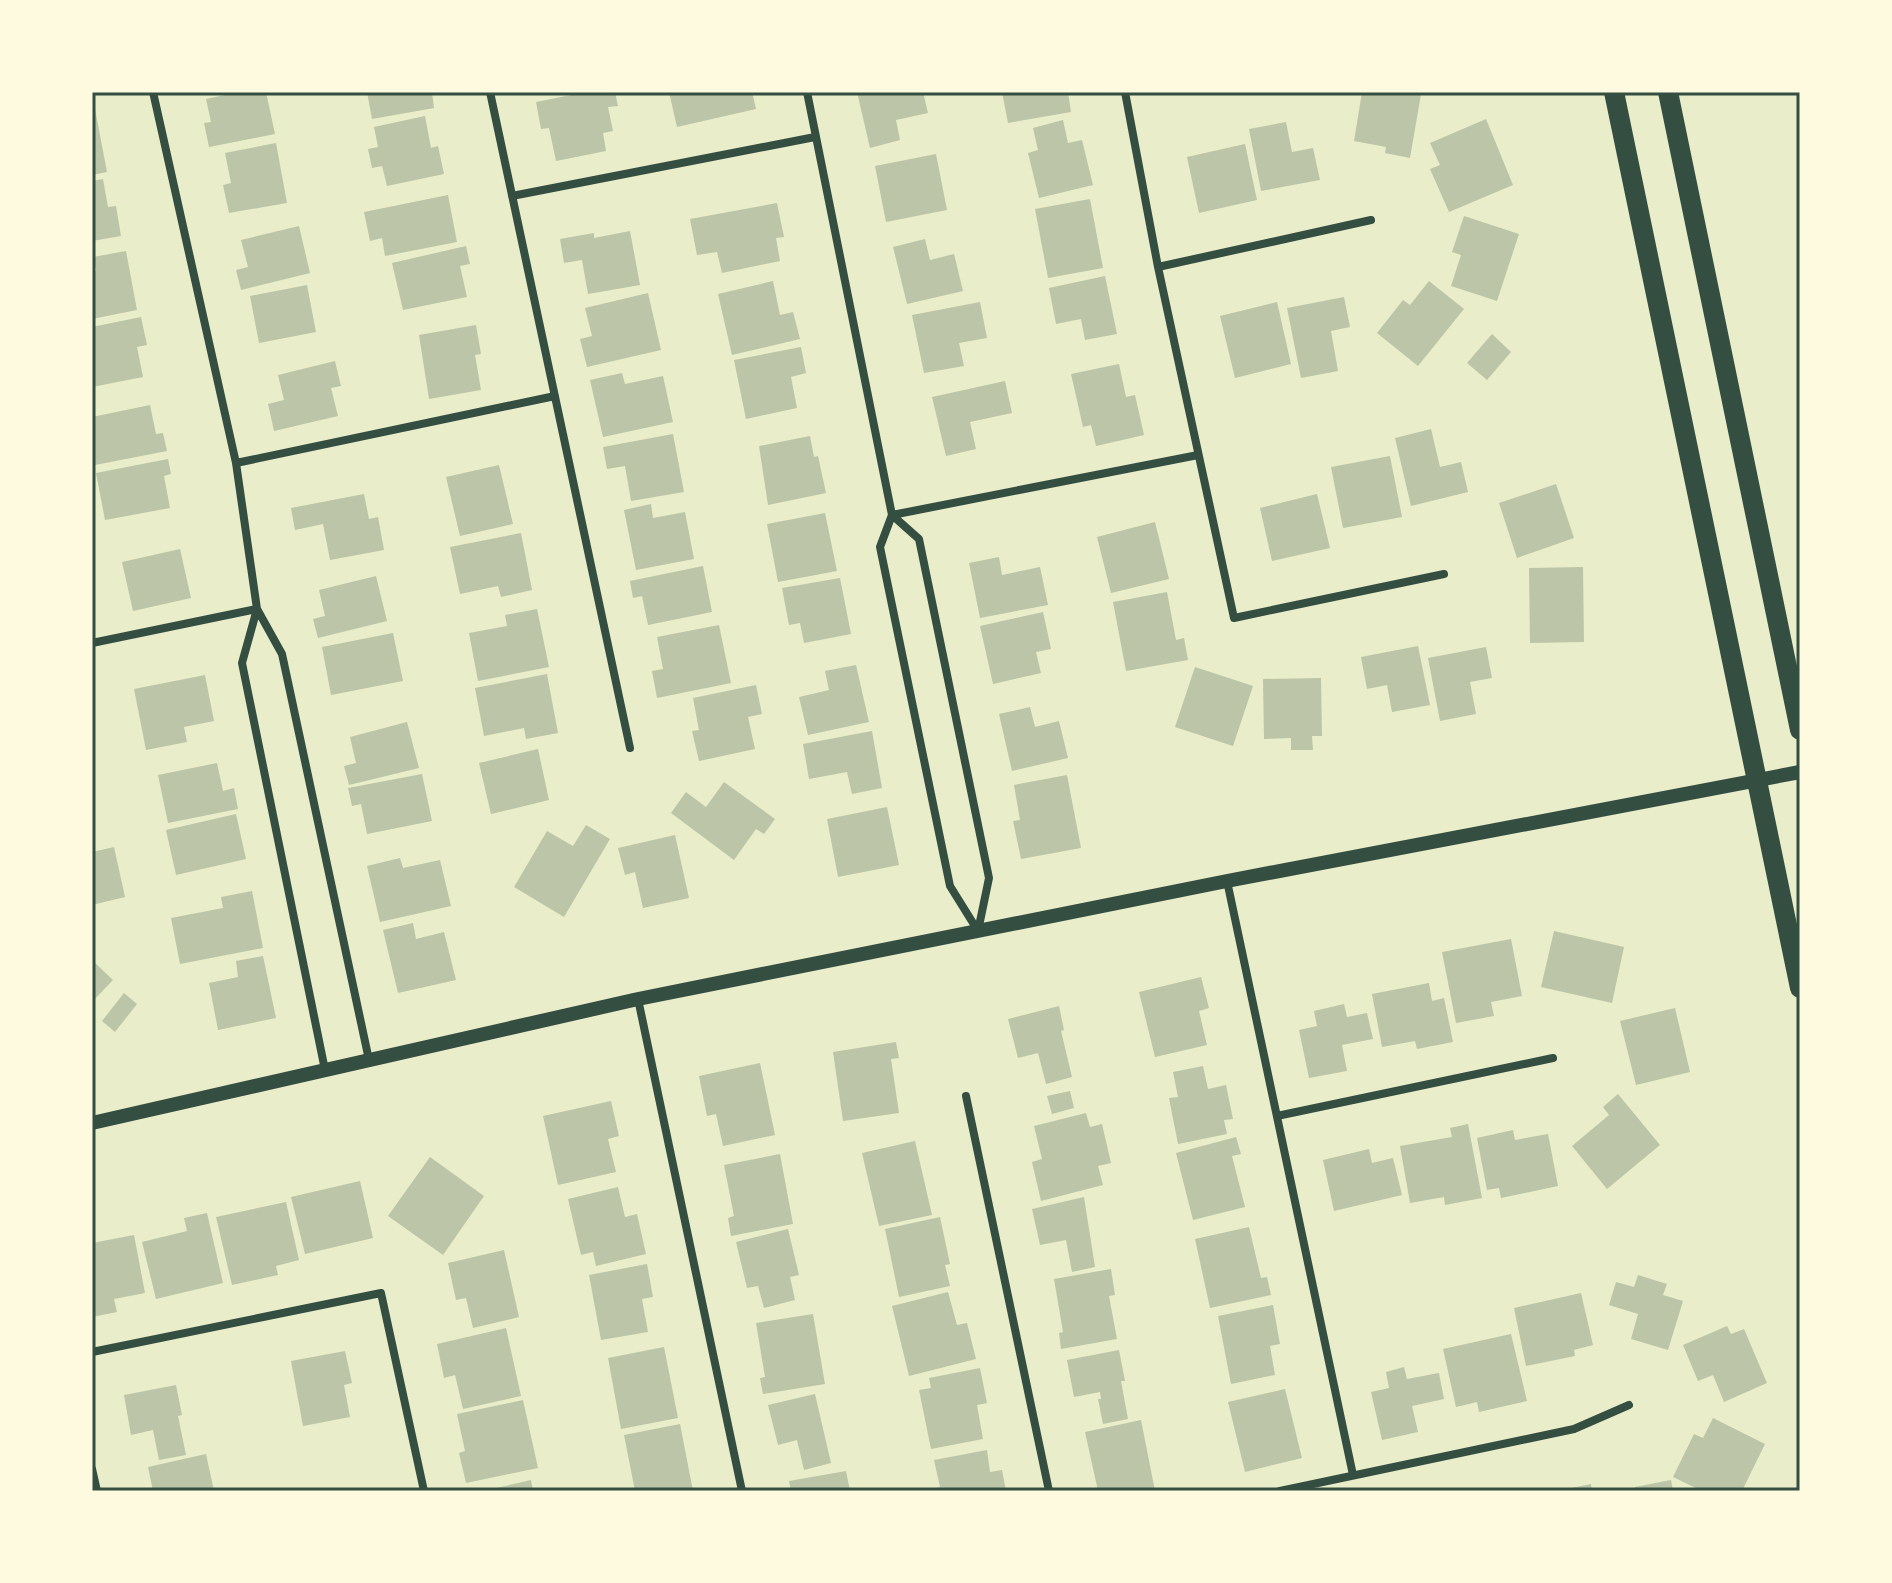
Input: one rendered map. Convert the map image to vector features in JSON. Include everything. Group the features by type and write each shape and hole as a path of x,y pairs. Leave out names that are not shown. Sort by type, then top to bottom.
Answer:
{"main road":[{"path":"1614,92 1800,988"},
{"path":"1668,92 1800,730"}],"street":[{"path":"153,92 236,463 257,609 282,654 369,1060"},
{"path":"490,92 630,748"},
{"path":"807,92 892,515 880,547 886,578 950,886 978,931"},
{"path":"1125,92 1158,267 1234,618 1444,574"},
{"path":"512,196 815,137"},
{"path":"1158,267 1371,220"},
{"path":"236,463 555,396"},
{"path":"892,515 1198,455"},
{"path":"892,515 919,539 970,785 989,878 978,931"},
{"path":"92,643 257,609"},
{"path":"257,609 242,663 325,1070"},
{"path":"92,1123 638,999 1227,881 1800,772"},
{"path":"1227,881 1353,1475"},
{"path":"638,999 742,1491"},
{"path":"1277,1116 1553,1058"},
{"path":"966,1096 1049,1491"},
{"path":"92,1352 381,1293 424,1491"},
{"path":"1280,1491 1574,1429 1629,1405"},
{"path":"92,1469 97,1491"}],"building":[{"path":"239,92 266,92 275,134 209,147 204,123 211,122 206,99"},
{"path":"367,92 432,92 434,108 372,119"},
{"path":"586,92 615,92 618,106 608,107 613,131 603,133 606,151 556,161 549,128 541,129 536,102"},
{"path":"669,92 752,92 756,109 677,127"},
{"path":"857,92 923,92 928,113 896,120 900,140 870,148"},
{"path":"1002,92 1068,92 1071,112 1008,123"},
{"path":"1362,92 1421,94 1410,158 1385,153 1386,147 1354,141"},
{"path":"95,109 107,172 92,175 92,110"},
{"path":"425,116 431,148 438,146 444,174 387,186 382,166 372,168 368,149 378,147 374,127"},
{"path":"1486,119 1513,185 1449,212 1430,169 1440,165 1430,143"},
{"path":"1063,120 1068,143 1082,140 1093,185 1039,198 1028,153 1038,150 1033,128"},
{"path":"1286,122 1292,152 1313,148 1320,180 1261,191 1249,129"},
{"path":"276,143 287,203 229,213 223,185 231,183 225,153"},
{"path":"1245,144 1257,200 1199,213 1187,157"},
{"path":"936,154 947,210 886,222 875,166"},
{"path":"103,179 108,207 116,206 121,236 92,241 92,181"},
{"path":"448,195 457,242 385,256 382,238 370,241 364,212"},
{"path":"1090,199 1103,268 1048,278 1035,209"},
{"path":"777,203 784,237 776,238 780,261 722,273 717,252 697,255 690,219"},
{"path":"1464,216 1519,234 1497,301 1451,286 1461,255 1452,252"},
{"path":"299,226 310,273 241,290 236,270 248,267 241,240"},
{"path":"630,231 640,285 588,294 582,260 564,263 560,239 594,233 594,238"},
{"path":"925,239 930,260 954,254 963,291 907,304 893,247"},
{"path":"466,246 470,264 460,266 467,297 403,310 392,263"},
{"path":"126,251 137,310 92,319 92,272 96,271 93,257"},
{"path":"1105,276 1117,334 1085,340 1081,319 1056,324 1049,288"},
{"path":"773,281 780,315 793,312 800,339 732,355 718,294"},
{"path":"1429,281 1464,309 1418,366 1377,333 1403,300 1410,305"},
{"path":"307,285 316,332 259,343 250,296"},
{"path":"648,293 661,350 587,367 580,339 592,336 585,308"},
{"path":"1344,297 1350,327 1331,331 1338,371 1301,378 1287,308"},
{"path":"980,302 987,338 959,343 964,366 924,373 912,315"},
{"path":"1277,302 1291,364 1235,378 1220,316"},
{"path":"141,317 147,345 137,347 143,377 92,387 92,327"},
{"path":"476,325 481,354 475,355 481,390 429,399 419,335"},
{"path":"1492,334 1511,352 1487,380 1467,363"},
{"path":"801,347 806,373 791,377 797,408 746,419 734,360"},
{"path":"335,361 341,386 331,388 338,416 274,431 268,404 284,400 278,375"},
{"path":"1119,364 1126,397 1135,395 1144,435 1096,446 1091,425 1083,427 1071,374"},
{"path":"622,373 625,384 663,376 673,422 603,437 590,380"},
{"path":"1005,381 1012,413 970,422 976,449 946,456 932,397"},
{"path":"150,405 156,434 163,433 167,451 95,465 92,417"},
{"path":"1431,429 1440,467 1461,462 1468,492 1411,506 1395,438"},
{"path":"673,434 684,492 631,501 625,466 607,469 603,447"},
{"path":"810,436 826,493 768,505 759,446"},
{"path":"1390,456 1402,517 1343,528 1331,467"},
{"path":"168,459 171,474 164,476 170,508 105,520 96,473"},
{"path":"499,465 513,524 460,536 446,477"},
{"path":"1556,484 1574,538 1517,558 1499,503"},
{"path":"364,494 369,519 378,517 384,550 330,560 323,524 295,530 291,508"},
{"path":"1317,494 1330,548 1272,561 1260,508"},
{"path":"651,504 653,518 685,512 694,559 636,570 624,510"},
{"path":"825,513 837,571 778,582 767,524"},
{"path":"1155,522 1169,579 1111,593 1097,537"},
{"path":"521,533 532,590 501,597 498,586 460,594 450,547"},
{"path":"180,549 191,598 133,611 122,562"},
{"path":"999,557 1002,575 1040,567 1048,605 980,618 969,563"},
{"path":"703,566 712,612 648,625 642,596 633,598 630,581"},
{"path":"1583,567 1584,642 1530,643 1529,568"},
{"path":"376,576 387,621 318,638 313,619 325,616 319,590"},
{"path":"840,578 851,634 804,643 800,623 789,625 782,588"},
{"path":"1167,592 1176,640 1184,638 1188,660 1126,671 1113,602"},
{"path":"537,609 549,667 478,681 469,633 507,626 505,615"},
{"path":"1043,612 1051,649 1036,652 1041,673 993,684 980,626"},
{"path":"719,625 731,683 657,698 652,671 663,669 657,637"},
{"path":"393,633 403,681 331,695 322,647"},
{"path":"1418,646 1430,705 1392,712 1387,685 1367,689 1361,657"},
{"path":"1486,647 1492,678 1470,682 1476,714 1440,721 1428,658"},
{"path":"856,665 869,722 808,735 799,697 829,690 825,671"},
{"path":"1195,667 1253,686 1233,746 1175,727"},
{"path":"547,674 558,733 526,739 524,728 484,736 475,688"},
{"path":"205,675 214,721 184,727 187,742 146,750 134,689"},
{"path":"1321,678 1322,736 1312,736 1313,750 1291,750 1291,738 1264,739 1263,679"},
{"path":"756,685 762,714 748,717 755,749 699,761 692,731 699,730 693,698"},
{"path":"1030,707 1035,727 1059,721 1068,758 1012,771 999,714"},
{"path":"407,722 419,768 349,785 344,766 356,763 350,737"},
{"path":"872,731 882,788 852,794 847,772 809,779 803,744"},
{"path":"538,749 549,800 491,814 479,763"},
{"path":"217,763 223,791 234,788 238,809 168,823 158,775"},
{"path":"422,774 432,821 367,834 361,804 352,806 348,788"},
{"path":"1067,775 1081,848 1021,859 1013,821 1020,820 1014,785"},
{"path":"724,782 775,819 764,834 756,829 734,860 671,813 686,792 706,807"},
{"path":"887,807 899,865 838,877 827,819"},
{"path":"236,814 246,859 176,875 166,830"},
{"path":"586,825 610,839 564,917 514,887 547,831 573,846"},
{"path":"675,835 689,898 643,908 635,872 625,875 618,848"},
{"path":"114,847 125,897 92,905 92,852"},
{"path":"400,858 403,868 440,860 451,906 380,922 367,866"},
{"path":"252,891 263,948 180,964 171,918 223,908 221,897"},
{"path":"413,923 416,939 444,932 456,980 398,993 383,930"},
{"path":"1554,931 1624,947 1612,1003 1541,987"},
{"path":"1511,939 1522,996 1491,1002 1494,1016 1456,1023 1442,952"},
{"path":"263,956 276,1018 218,1030 209,983 238,977 236,961"},
{"path":"92,960 113,980 92,1002"},
{"path":"1201,977 1209,1008 1199,1011 1207,1045 1155,1057 1139,992"},
{"path":"1429,983 1432,1001 1444,998 1453,1042 1417,1049 1415,1041 1382,1047 1372,994"},
{"path":"124,993 137,1004 115,1032 102,1021"},
{"path":"1344,1004 1347,1017 1367,1013 1373,1039 1342,1045 1347,1071 1309,1078 1299,1030 1317,1026 1314,1011"},
{"path":"1059,1006 1064,1030 1061,1031 1072,1077 1046,1084 1038,1053 1018,1058 1008,1019"},
{"path":"1675,1008 1690,1072 1636,1085 1620,1021"},
{"path":"896,1042 899,1058 891,1059 899,1113 843,1121 833,1052"},
{"path":"760,1063 775,1135 723,1146 716,1114 707,1116 699,1076"},
{"path":"1203,1066 1208,1089 1226,1085 1233,1119 1224,1120 1227,1134 1178,1144 1169,1098 1178,1097 1173,1072"},
{"path":"1070,1091 1074,1108 1052,1114 1047,1096"},
{"path":"1618,1094 1660,1145 1607,1189 1572,1146 1609,1115 1603,1107"},
{"path":"611,1101 619,1136 608,1139 616,1172 558,1185 543,1116"},
{"path":"1086,1113 1090,1127 1102,1124 1111,1163 1098,1166 1103,1185 1041,1201 1032,1162 1042,1159 1034,1126"},
{"path":"1468,1124 1482,1198 1445,1205 1444,1197 1410,1203 1400,1146 1452,1137 1450,1128"},
{"path":"1513,1130 1515,1140 1548,1134 1558,1186 1501,1198 1499,1188 1487,1190 1477,1138"},
{"path":"1236,1137 1241,1154 1232,1156 1245,1207 1193,1220 1176,1153"},
{"path":"915,1141 932,1215 879,1226 862,1153"},
{"path":"1369,1149 1372,1163 1393,1158 1402,1195 1334,1211 1323,1160"},
{"path":"780,1154 793,1224 731,1236 728,1218 734,1216 724,1165"},
{"path":"430,1157 484,1196 443,1255 388,1216"},
{"path":"360,1181 373,1238 305,1254 291,1197"},
{"path":"618,1187 625,1217 637,1214 646,1254 596,1266 593,1252 581,1255 568,1199"},
{"path":"1084,1197 1095,1267 1072,1272 1066,1240 1040,1245 1032,1209"},
{"path":"286,1202 299,1260 276,1266 278,1275 232,1285 216,1217"},
{"path":"207,1213 223,1283 156,1299 142,1242 187,1231 184,1218"},
{"path":"940,1217 950,1264 945,1265 950,1286 899,1297 885,1229"},
{"path":"1249,1227 1261,1278 1267,1277 1271,1295 1210,1308 1195,1239"},
{"path":"788,1229 799,1275 790,1277 795,1300 764,1308 758,1286 747,1288 736,1242"},
{"path":"134,1235 145,1293 114,1299 117,1312 92,1317 92,1243"},
{"path":"504,1250 519,1317 473,1328 466,1298 456,1300 448,1263"},
{"path":"647,1264 653,1297 642,1299 648,1332 601,1340 589,1275"},
{"path":"1111,1269 1115,1295 1109,1296 1117,1339 1061,1349 1059,1333 1063,1332 1054,1279"},
{"path":"1638,1275 1667,1284 1663,1295 1683,1301 1668,1350 1631,1339 1638,1314 1609,1305 1616,1282 1634,1287"},
{"path":"948,1292 957,1325 967,1323 976,1359 909,1376 892,1306"},
{"path":"1581,1293 1593,1345 1574,1350 1575,1356 1526,1366 1514,1308"},
{"path":"1273,1305 1280,1344 1270,1346 1275,1375 1231,1384 1218,1316"},
{"path":"813,1314 825,1384 763,1394 760,1378 765,1377 756,1323"},
{"path":"1727,1326 1731,1334 1744,1329 1767,1383 1724,1402 1713,1375 1698,1381 1683,1345"},
{"path":"506,1328 521,1396 463,1409 455,1375 444,1378 437,1344"},
{"path":"1511,1334 1527,1401 1479,1412 1477,1402 1456,1407 1443,1349"},
{"path":"664,1347 678,1418 621,1429 608,1358"},
{"path":"1119,1350 1128,1419 1103,1424 1098,1399 1101,1399 1100,1392 1074,1397 1067,1360"},
{"path":"345,1351 352,1383 344,1385 350,1417 303,1426 291,1361"},
{"path":"1404,1367 1407,1379 1439,1373 1444,1399 1412,1406 1418,1432 1382,1440 1371,1392 1389,1388 1386,1372"},
{"path":"980,1368 987,1403 977,1405 983,1439 931,1449 919,1390 931,1388 929,1378"},
{"path":"176,1385 182,1415 178,1416 186,1455 159,1460 153,1430 131,1435 124,1395"},
{"path":"1285,1389 1302,1458 1245,1472 1228,1402"},
{"path":"815,1394 831,1463 804,1470 797,1440 778,1445 768,1405"},
{"path":"523,1400 538,1468 466,1483 459,1453 465,1451 457,1414"},
{"path":"1713,1418 1765,1444 1742,1491 1702,1491 1673,1477 1694,1434 1703,1438"},
{"path":"1141,1420 1155,1491 1098,1491 1085,1432"},
{"path":"680,1424 693,1491 635,1491 624,1435"},
{"path":"987,1450 990,1472 1002,1470 1006,1491 926,1491 940,1487 934,1460"},
{"path":"206,1454 214,1491 153,1491 148,1467"},
{"path":"846,1471 850,1491 791,1491 789,1481"},
{"path":"531,1480 533,1491 488,1491 488,1490"},
{"path":"1671,1480 1673,1491 1636,1491 1635,1487"},
{"path":"1591,1484 1592,1491 1562,1491 1562,1490"}]}
